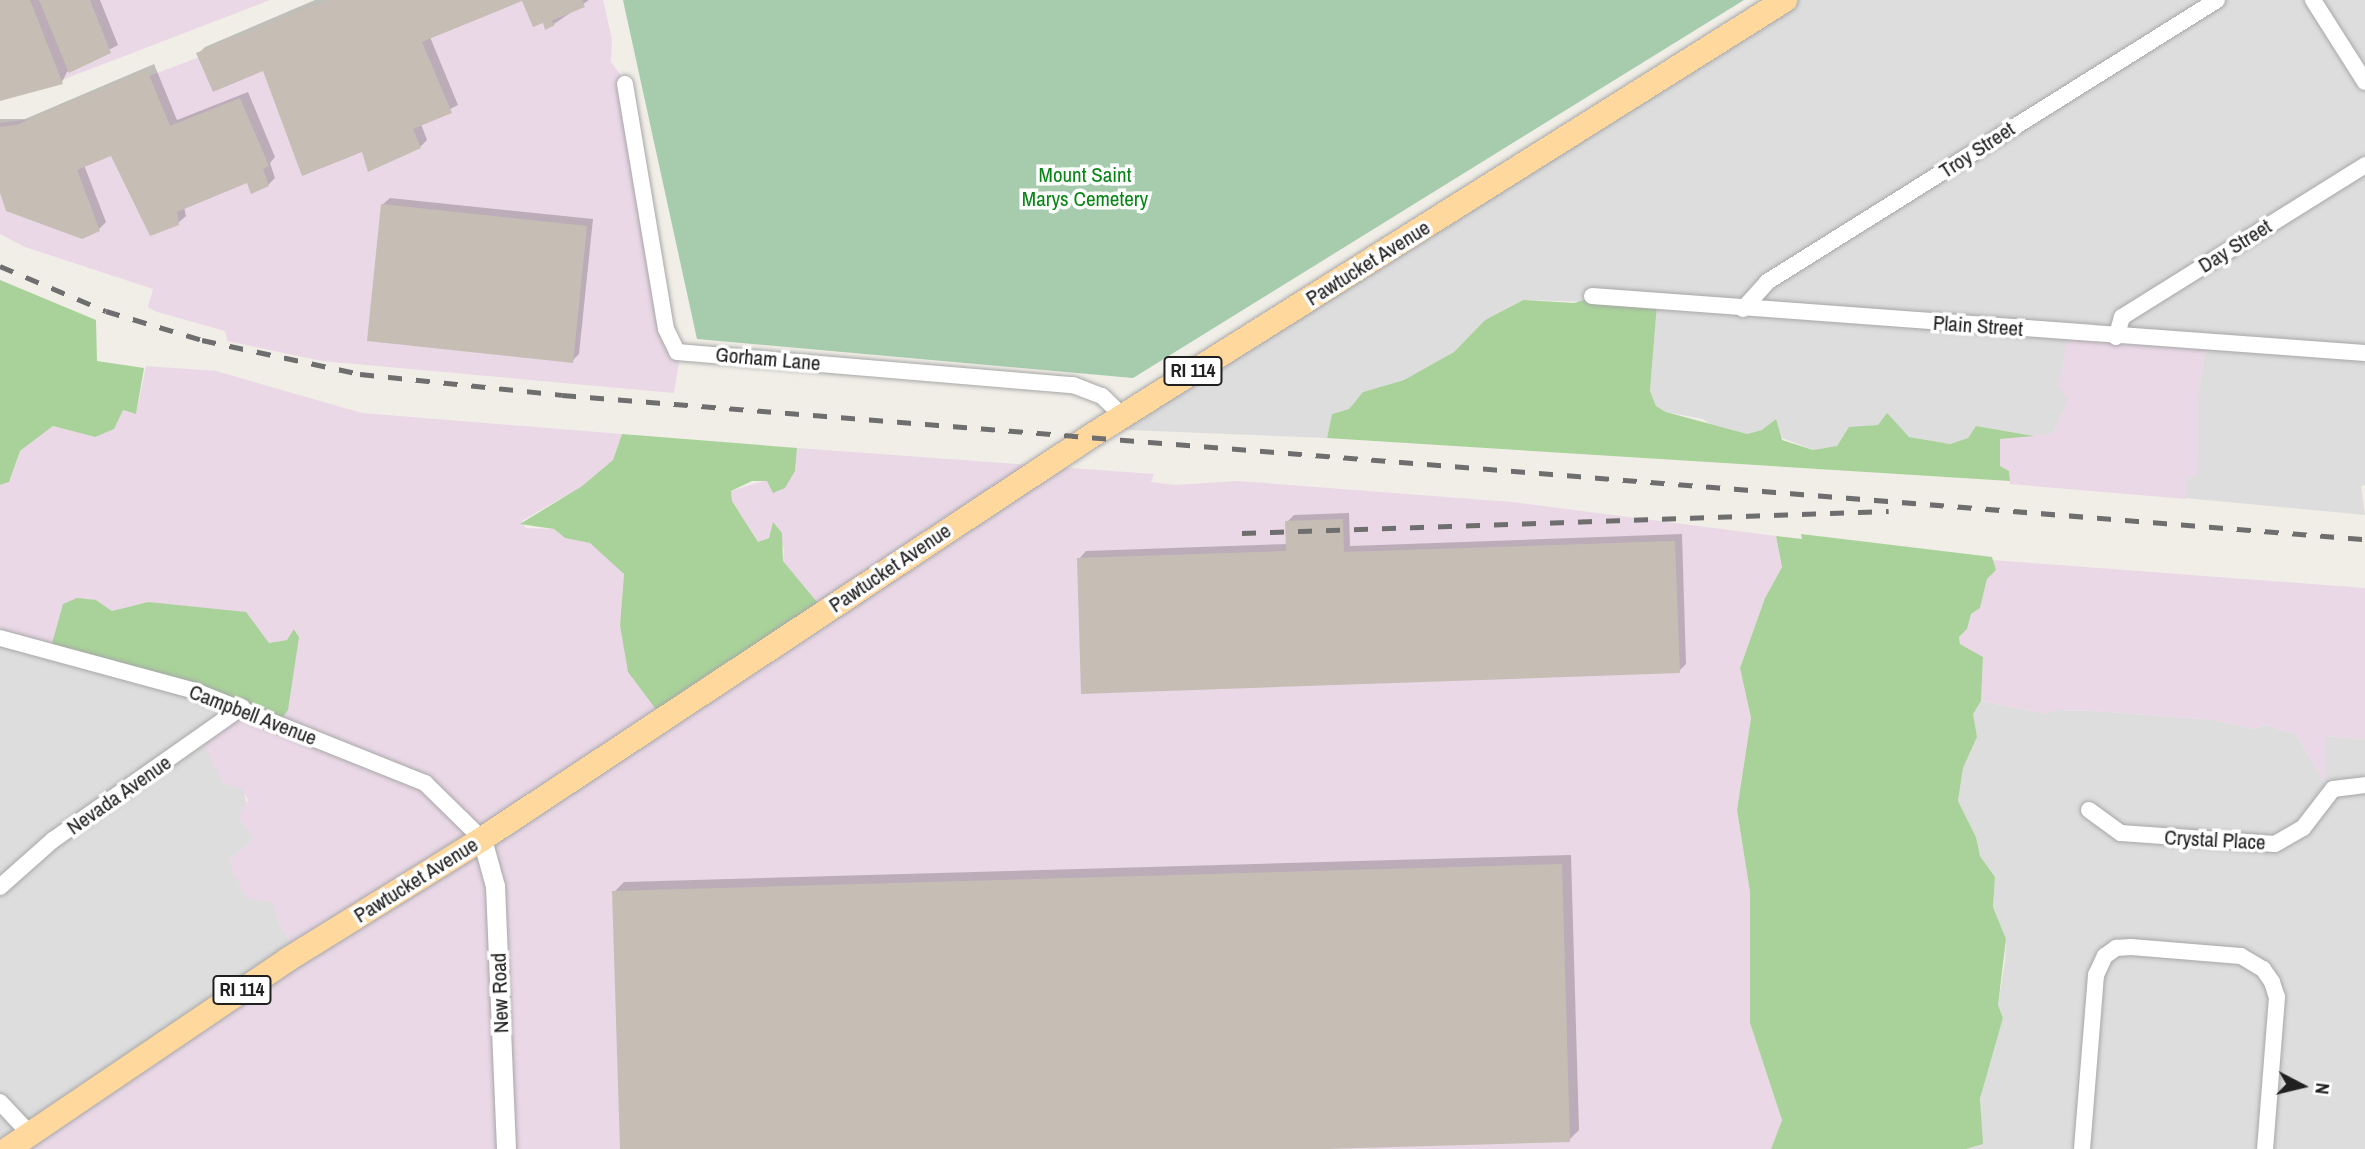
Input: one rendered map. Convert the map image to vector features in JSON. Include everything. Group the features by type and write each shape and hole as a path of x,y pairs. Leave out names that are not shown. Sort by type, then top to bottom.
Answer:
{"main road":[{"name":"Pawtucket Avenue","path":"8,1149 286,960 482,839 1123,416 1784,1"}],"street":[{"name":"Troy Street","path":"1743,309 1767,282 2217,0"},
{"path":"2312,0 2365,82"},
{"name":"Gorham Lane","path":"625,84 666,329 677,352 1073,385 1102,396 1123,416"},
{"name":"Day Street","path":"2116,337 2122,317 2365,165"},
{"name":"Plain Street","path":"1592,296 2116,337 2365,353"},
{"name":"Campbell Avenue","path":"0,638 243,707 425,783 482,839"},
{"name":"Nevada Avenue","path":"0,887 53,840 243,707"},
{"name":"Crystal Place","path":"2089,810 2121,833 2275,844 2289,840 2303,828 2333,789 2365,785"},
{"name":"New Road","path":"482,839 495,886 506,1149"},
{"path":"2082,1149 2096,975 2105,956 2116,948 2131,947 2241,956 2263,969 2273,982 2277,997 2265,1149"},
{"path":"0,1102 30,1134"}],"shaded area":[{"path":"0,0 270,0 36,90"},
{"path":"336,0 603,0 612,39 611,62 631,89 667,324 681,351 674,393 322,361 227,341 225,331 148,307 153,289 25,247 0,234 0,123 38,118 255,36"},
{"path":"1788,0 2365,0 2365,485 2361,486 2365,515 2185,498 2186,479 2197,475 2198,395 2206,343 2068,400 2054,433 2034,436 1976,426 1968,438 1950,444 1909,437 1878,425 1849,428 1837,446 1813,450 1762,430 1747,434 1715,428 1703,419 1666,412 1656,406 1650,391 1657,304 1522,300 1485,320 1454,352 1404,380 1363,392 1349,409 1332,414 1327,438 1103,429"},
{"path":"2068,336 2206,343 2198,395 2197,475 2186,479 2186,499 2010,484 2009,471 2000,466 2000,439 2054,433 2068,400 2059,386"},
{"path":"146,366 216,371 362,413 622,434 613,460 582,486 522,521 525,528 554,529 565,538 590,543 614,562 624,575 620,625 783,561 784,549 773,523 769,538 758,542 732,501 731,491 795,471 797,448 1154,474 1151,482 1176,485 1238,481 1512,502 1776,536 1782,567 1765,598 1740,668 1751,718 1737,810 1750,892 1750,1023 1782,1120 1771,1149 0,1149 295,949 281,927 273,903 247,898 232,871 230,859 254,839 238,817 248,800 241,788 224,784 202,741 299,637 295,629 287,640 269,643 148,602 112,611 96,600 51,647 0,633 0,485 9,482 20,451 53,426 95,437 123,410 136,414"},
{"path":"1992,560 2365,588 2365,739 2325,736 2326,785 2296,734 2265,725 2254,729 2213,720 2095,711 2056,710 2047,714 1981,701 1983,657 1960,644 1959,637 1967,629 1971,614 1980,608 1987,579 1996,570"},
{"path":"0,633 226,705 254,839 230,859 273,903 281,927 296,948 0,1146"},
{"path":"1981,701 2047,714 2055,710 2095,711 2213,720 2254,729 2265,725 2296,734 2325,783 2325,736 2365,739 2365,1149 1966,1149 1982,1144 1980,1100 2003,1018 1998,1005 2006,939 1993,907 1995,877 1980,856 1976,837 1958,801 1963,768 1977,737 1972,714"}],"green space":[{"name":"Mount Saint Marys Cemetery","path":"623,0 1744,0 1133,378 697,339"},
{"path":"0,280 96,320 97,361 144,368 136,414 123,410 114,429 95,437 53,426 20,451 9,482 0,485"},
{"path":"1591,298 1657,304 1650,391 1656,406 1666,412 1747,434 1762,430 1776,419 1782,440 1813,450 1837,446 1849,427 1878,425 1887,413 1909,437 1950,444 1968,438 1976,426 2034,436 2000,439 2000,466 2009,471 2010,481 1327,438 1332,414 1349,409 1363,392 1404,380 1454,352 1485,320 1523,300 1574,303"},
{"path":"622,434 797,448 795,471 785,488 773,493 767,481 752,481 731,491 732,501 758,542 769,538 773,522 782,533 783,561 821,607 658,712 628,672 620,625 624,574 590,543 565,538 554,529 520,524 582,486 613,460"},
{"path":"1801,534 1992,557 1996,570 1987,579 1980,608 1971,614 1967,629 1959,637 1960,644 1983,657 1981,701 1973,714 1977,737 1963,768 1958,801 1976,837 1980,856 1995,877 1993,907 2006,939 1998,1005 2003,1018 1980,1099 1983,1144 1966,1149 1771,1149 1782,1120 1750,1023 1750,892 1737,810 1751,718 1740,668 1765,598 1782,567 1776,536 1802,539"},
{"path":"77,598 96,600 112,611 148,602 246,612 269,643 287,640 294,629 299,637 288,710 280,721 51,647 63,604"}],"building":[{"path":"0,0 30,0 63,84 0,101"},
{"path":"39,0 90,0 111,53 69,73"},
{"path":"329,0 582,0 585,7 551,21 555,25 545,30 543,23 533,27 522,1 422,42 452,113 413,129 421,148 368,172 362,152 302,176 263,71 213,92 196,53"},
{"path":"147,70 170,126 240,98 269,166 263,169 269,186 251,194 247,183 177,212 179,225 150,236 111,156 77,170 100,231 82,239 6,211 0,193 0,127 16,125"},
{"path":"381,204 587,226 573,363 367,341"},
{"path":"1343,519 1344,552 1675,541 1680,673 1081,694 1077,558 1286,551 1285,521"},
{"path":"1562,864 1570,1142 1326,1149 620,1149 612,891"}],"railway":[{"path":"0,266 106,311 202,340 360,374 562,395 2365,539"},
{"path":"1242,533 1889,511"}]}
